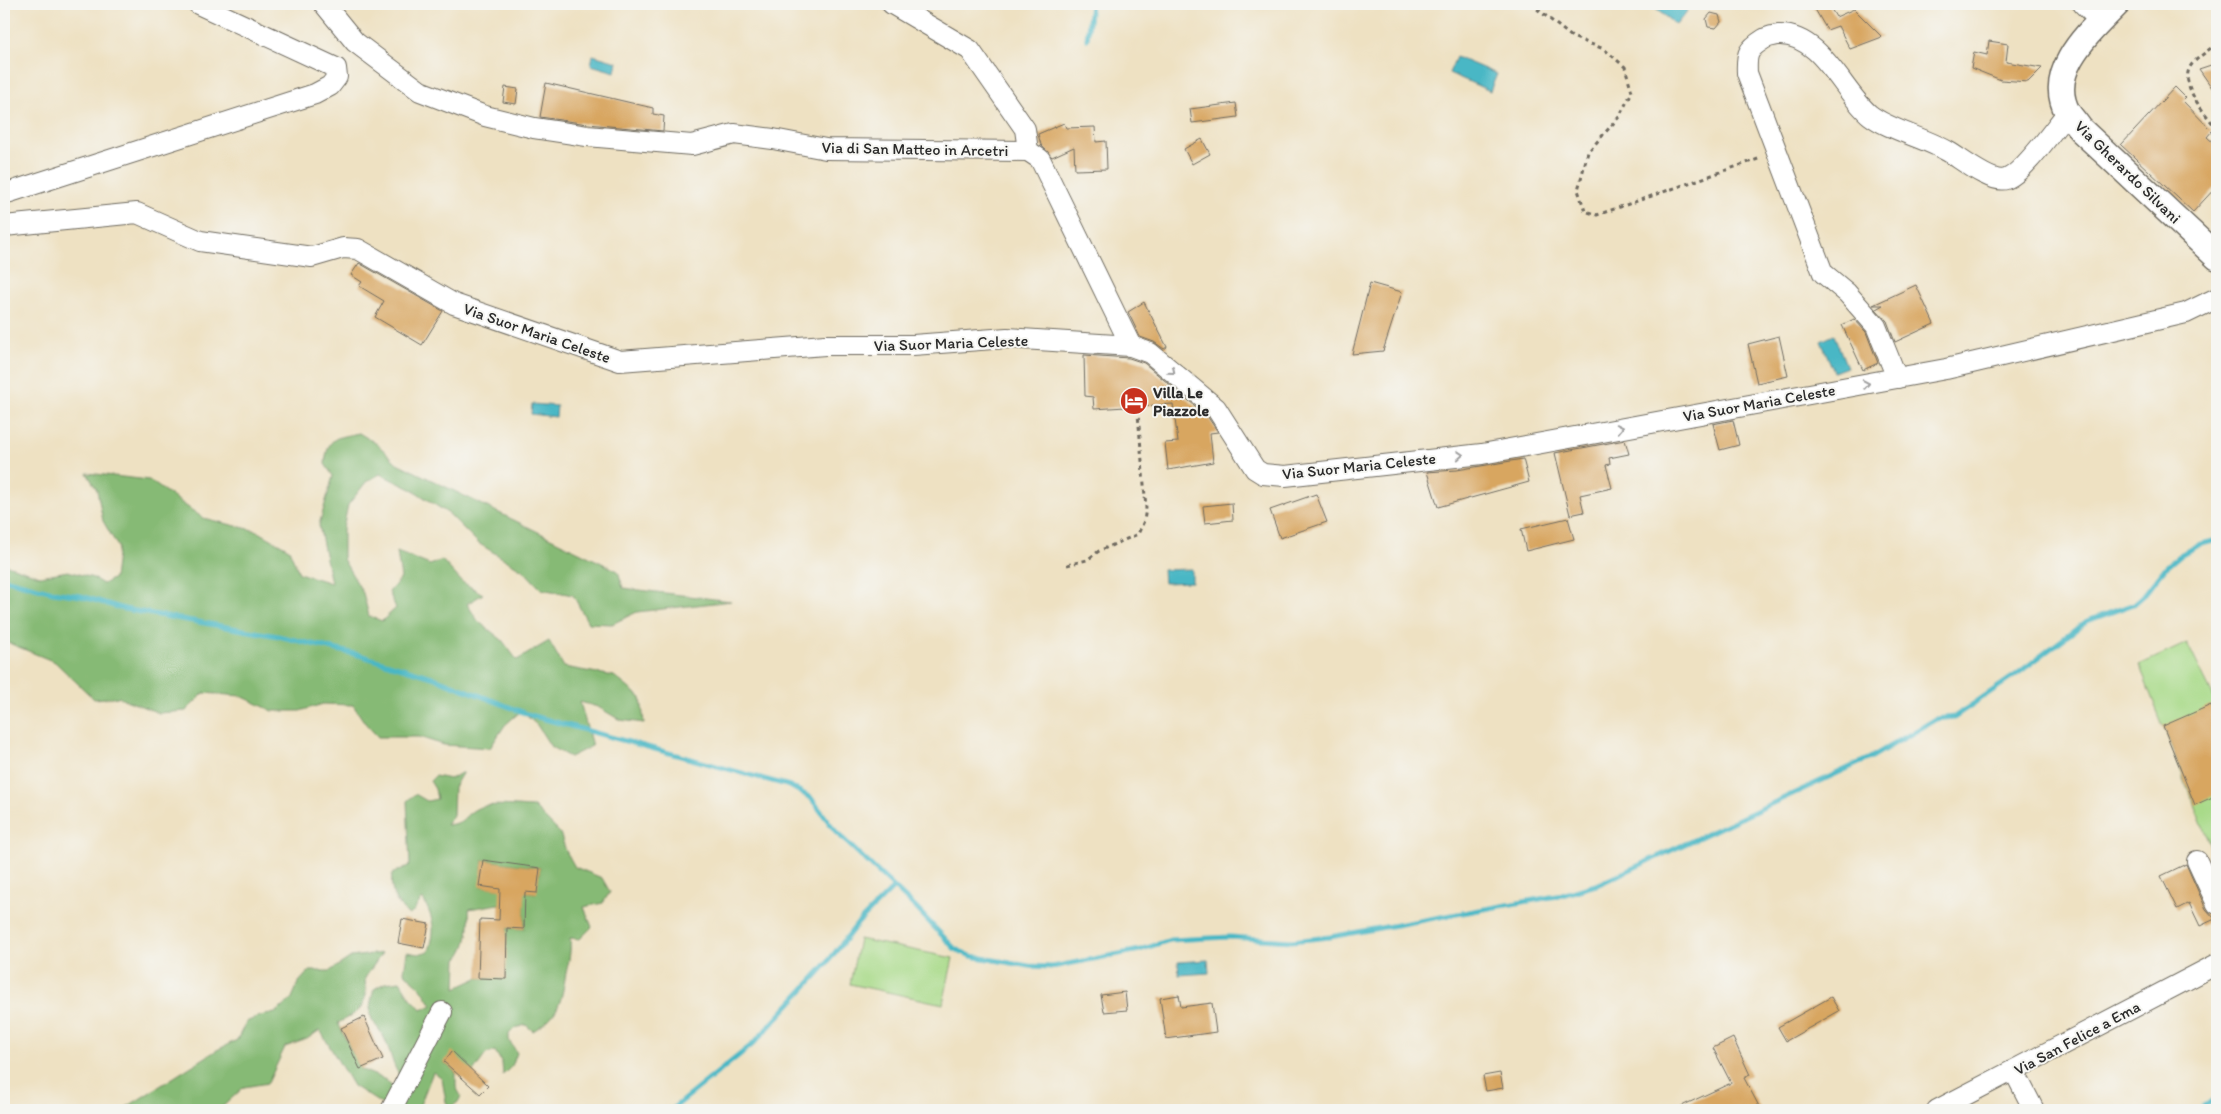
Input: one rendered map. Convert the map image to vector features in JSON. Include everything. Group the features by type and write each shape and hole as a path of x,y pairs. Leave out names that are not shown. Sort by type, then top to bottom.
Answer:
{"main road":[{"name":"Via Gherardo Silvani","path":"2100,9 2074,50 2065,71 2062,91 2068,112 2080,129 2217,257"}],"street":[{"path":"4,194 314,94 330,86 337,77 336,68 198,4"},
{"name":"Via di San Matteo in Arcetri","path":"324,4 355,42 420,91 485,116 534,128 587,136 692,145 734,134 826,148 1028,151 1040,160 1131,346"},
{"path":"892,4 970,50 1025,129 1028,151"},
{"path":"1897,378 1876,326 1858,304 1823,274 1747,73 1746,57 1752,47 1768,36 1788,35 1810,46 1832,69 1869,114 1890,126 1932,141 1992,178 2006,179 2020,170 2068,112"},
{"name":"Via Suor Maria Celeste","path":"4,226 137,213 200,241 312,257 343,248 358,249 454,304 620,362 825,345 913,346 1007,338 1131,346 1150,353 1216,408 1255,469 1263,474 1286,476 1482,454 1946,369 2186,313 2217,298"},
{"path":"2197,861 2217,904"},
{"name":"Via San Felice a Ema","path":"1937,1110 2217,964"},
{"path":"391,1110 442,1012"},
{"path":"2014,1071 2034,1110"}],"path":[{"path":"1531,4 1572,37 1604,49 1625,67 1632,92 1620,117 1588,152 1578,190 1585,211 1597,215 1778,152"},
{"path":"2217,43 2191,65 2187,79 2192,94 2217,129"},
{"path":"1067,565 1087,560 1110,545 1132,538 1138,534 1144,521 1146,508 1138,414"}],"green space":[{"path":"359,433 377,444 397,463 618,571 623,588 731,601 637,612 612,624 588,623 573,595 541,589 524,571 478,543 449,514 413,490 380,474 366,482 348,505 343,528 343,559 363,593 369,616 382,621 396,608 389,592 401,578 397,552 430,565 442,560 462,582 483,594 467,604 478,621 502,640 517,660 549,641 564,667 614,676 641,698 644,723 620,720 598,707 580,702 592,746 570,757 551,747 537,725 521,711 505,725 490,748 444,745 419,737 378,737 365,723 353,705 323,704 300,711 273,711 241,696 204,693 186,711 159,713 118,697 94,699 55,662 4,641 4,564 40,576 68,571 93,578 103,584 114,578 118,547 103,521 97,490 87,473 149,480 203,518 257,531 289,549 299,573 331,583 319,525 333,476 325,464 326,455 328,448 334,440"},
{"path":"2187,643 2217,704 2217,863 2139,665"},
{"path":"463,772 454,787 453,815 446,825 461,821 471,812 481,807 495,805 534,807 560,833 566,851 575,867 602,878 610,892 603,903 584,907 592,927 580,939 570,938 570,956 563,992 554,1013 533,1031 526,1025 515,1028 509,1034 509,1040 517,1053 512,1066 503,1075 502,1063 495,1051 486,1054 473,1072 444,1062 456,1073 456,1087 461,1096 458,1102 450,1108 446,1102 442,1079 433,1072 418,1110 391,1110 353,1086 320,1030 307,1039 285,1047 268,1083 244,1087 219,1110 122,1110 217,1050 237,1040 246,1022 260,1016 275,1013 291,1000 299,982 309,971 330,971 351,957 382,953 365,978 366,995 363,1004 357,1012 338,1023 360,1069 386,1080 393,1088 400,1076 384,1038 371,1016 371,1001 374,989 385,983 400,981 410,997 422,1010 432,1005 421,988 404,972 407,952 418,954 429,951 433,937 433,925 430,913 423,899 409,915 400,906 394,897 392,874 410,865 407,801 415,794 427,801 437,799 435,789 430,781 435,776 450,779","holes":["483,860 540,868 536,893 480,886","499,904 524,905 524,929 507,928 505,978 478,978 456,988 457,959 466,943 469,929 469,909"]},
{"path":"859,939 953,958 943,1004 850,984"}],"water":[{"path":"1645,4 1681,4 1688,10 1676,25 1652,6 1650,8"},
{"path":"593,55 617,62 615,72 591,65"},
{"path":"1456,57 1497,74 1490,91 1449,73"},
{"path":"1834,335 1847,367 1834,372 1821,341"},
{"path":"532,404 557,406 556,417 531,414"},
{"path":"1192,569 1192,582 1164,583 1163,570"},
{"path":"1208,960 1209,973 1179,975 1178,962"}],"building":[{"path":"1812,4 1828,4 1836,17 1854,9 1882,37 1850,49 1838,26 1827,30"},
{"path":"1711,13 1719,15 1721,22 1716,28 1708,27 1706,19"},
{"path":"1989,41 2008,44 2006,62 2042,68 2028,82 2001,80 1971,68 1974,52 1987,55"},
{"path":"2217,63 2217,95 2199,69"},
{"path":"546,83 653,108 653,114 664,116 663,131 588,124 540,117"},
{"path":"505,87 518,89 516,104 503,102"},
{"path":"2175,87 2186,98 2183,101 2212,131 2207,137 2217,146 2217,186 2193,212 2121,145"},
{"path":"1236,103 1238,117 1192,123 1190,109"},
{"path":"1064,123 1066,128 1095,127 1096,142 1106,141 1107,169 1075,170 1074,147 1052,157 1041,145 1038,134"},
{"path":"1202,139 1210,154 1192,164 1184,149"},
{"path":"359,263 443,311 422,345 375,317 384,301 359,286 362,282 351,275"},
{"path":"1370,283 1402,292 1383,351 1352,354"},
{"path":"1916,285 1934,324 1895,342 1887,321 1876,309 1883,305 1873,305"},
{"path":"1144,302 1167,347 1164,349 1154,342 1140,337 1128,312"},
{"path":"1854,319 1866,332 1878,363 1863,370 1842,325"},
{"path":"1779,336 1788,376 1757,383 1748,344"},
{"path":"1084,355 1129,358 1144,363 1207,416 1218,432 1210,433 1213,462 1168,470 1165,443 1178,442 1173,404 1094,409 1093,397 1085,396"},
{"path":"1733,420 1739,445 1720,450 1713,424"},
{"path":"1625,440 1629,454 1609,458 1610,464 1606,465 1612,488 1580,495 1584,512 1570,515 1555,453"},
{"path":"1523,459 1529,482 1438,507 1427,472 1457,470"},
{"path":"1316,494 1327,522 1280,538 1270,510"},
{"path":"1232,503 1233,520 1205,523 1203,506"},
{"path":"1568,518 1574,539 1526,551 1521,529"},
{"path":"2211,705 2217,720 2217,795 2195,805 2163,726"},
{"path":"483,860 540,868 537,893 525,892 524,929 507,928 506,979 478,978 480,919 499,920 500,889 479,886"},
{"path":"2186,864 2206,909 2215,919 2200,926 2189,903 2177,909 2161,876"},
{"path":"402,919 429,924 424,948 398,943"},
{"path":"1125,992 1127,1010 1104,1012 1101,995"},
{"path":"1179,995 1181,1007 1212,1003 1216,1032 1166,1039 1160,998"},
{"path":"1831,997 1839,1011 1786,1041 1778,1027"},
{"path":"364,1017 383,1059 360,1069 341,1028"},
{"path":"1733,1038 1750,1075 1744,1078 1761,1110 1673,1110 1731,1083 1713,1048"},
{"path":"452,1051 488,1086 480,1094 444,1062"},
{"path":"1500,1073 1503,1088 1486,1091 1483,1076"}],"waterway":[{"path":"1087,39 1091,4"},
{"path":"4,579 53,592 81,596 124,609 278,636 359,655 432,677 530,715 790,786 811,798 837,833 916,908 955,949 971,956 1029,966 1052,967 1140,950 1170,940 1230,937 1291,941 1330,937 1562,895 1599,884 1870,758 1936,719 1954,717 2017,674 2087,621 2134,604 2143,596 2166,567 2180,555 2198,545 2217,540"},
{"path":"671,1110 753,1044 823,968 858,923 893,888"},
{"path":"2200,1110 2217,1097"}],"place":[{"name":"Villa Le Piazzole","path":"1134,401"}]}
